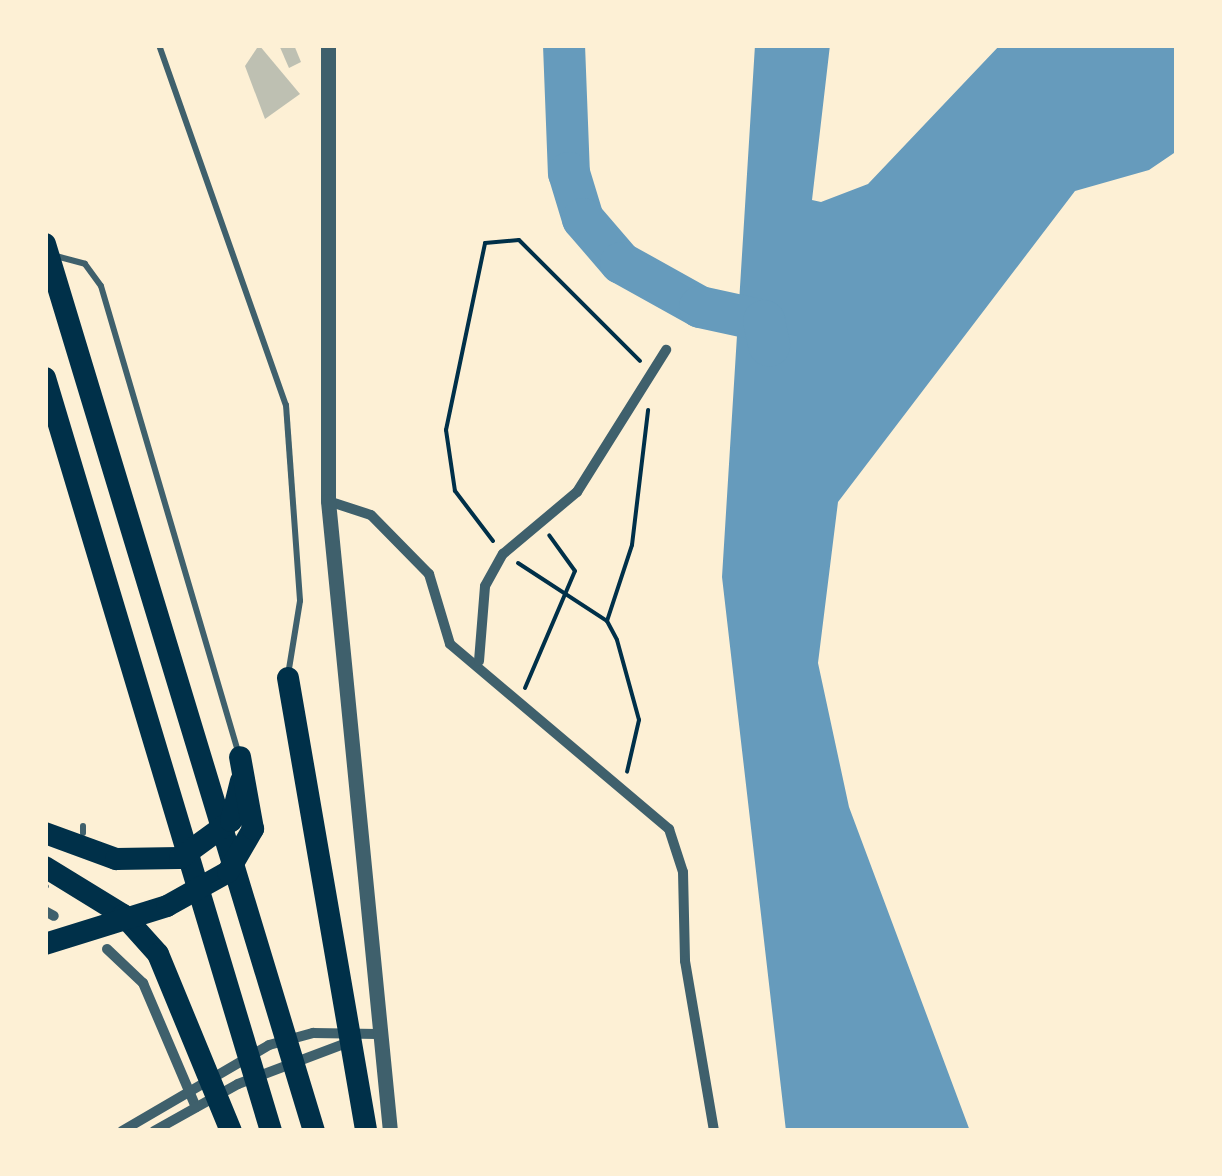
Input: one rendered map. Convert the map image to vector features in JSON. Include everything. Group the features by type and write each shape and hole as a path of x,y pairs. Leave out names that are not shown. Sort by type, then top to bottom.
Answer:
{"highway":[{"path":"45,244 314,1131"},
{"path":"45,378 271,1131"},
{"path":"288,678 366,1131"},
{"path":"45,834 116,859 180,858 231,821 240,757"},
{"path":"46,942 167,906 228,872 254,830 240,757"},
{"path":"45,868 123,915 158,954 231,1131"}],"street":[{"path":"328,45 328,501 377,1034 390,1131"},
{"path":"478,661 485,586 503,554 538,530 576,492 666,350"},
{"path":"328,501 371,514 429,574 450,644 478,661 623,784 678,850 714,1131"},
{"path":"107,949 143,983 196,1107"},
{"path":"122,1131 188,1087 269,1045 314,1033 377,1034"},
{"path":"154,1131 196,1107 377,1034"}],"lane":[{"path":"159,45 286,406 300,600 288,678"},
{"path":"45,257 85,264 102,286 240,757"}],"path":[{"path":"607,621 564,597 503,554 455,491 446,430 484,243 519,240 624,341 648,378"},
{"path":"623,784 639,720 607,621 646,458 650,416 636,397"},
{"path":"521,697 564,597 575,561 538,530"}],"water":[{"path":"755,45 830,45 812,200 821,202 868,184 1000,45 1177,45 1177,151 1149,170 1075,191 838,502 818,663 849,807 970,1131 786,1131 722,577"}],"building":[{"path":"259,45 300,94 265,119 245,66"},
{"path":"279,45 294,45 301,62 289,68"}],"waterway":[{"path":"564,45 569,173 583,219 621,263 700,307 764,321 769,345"}]}
